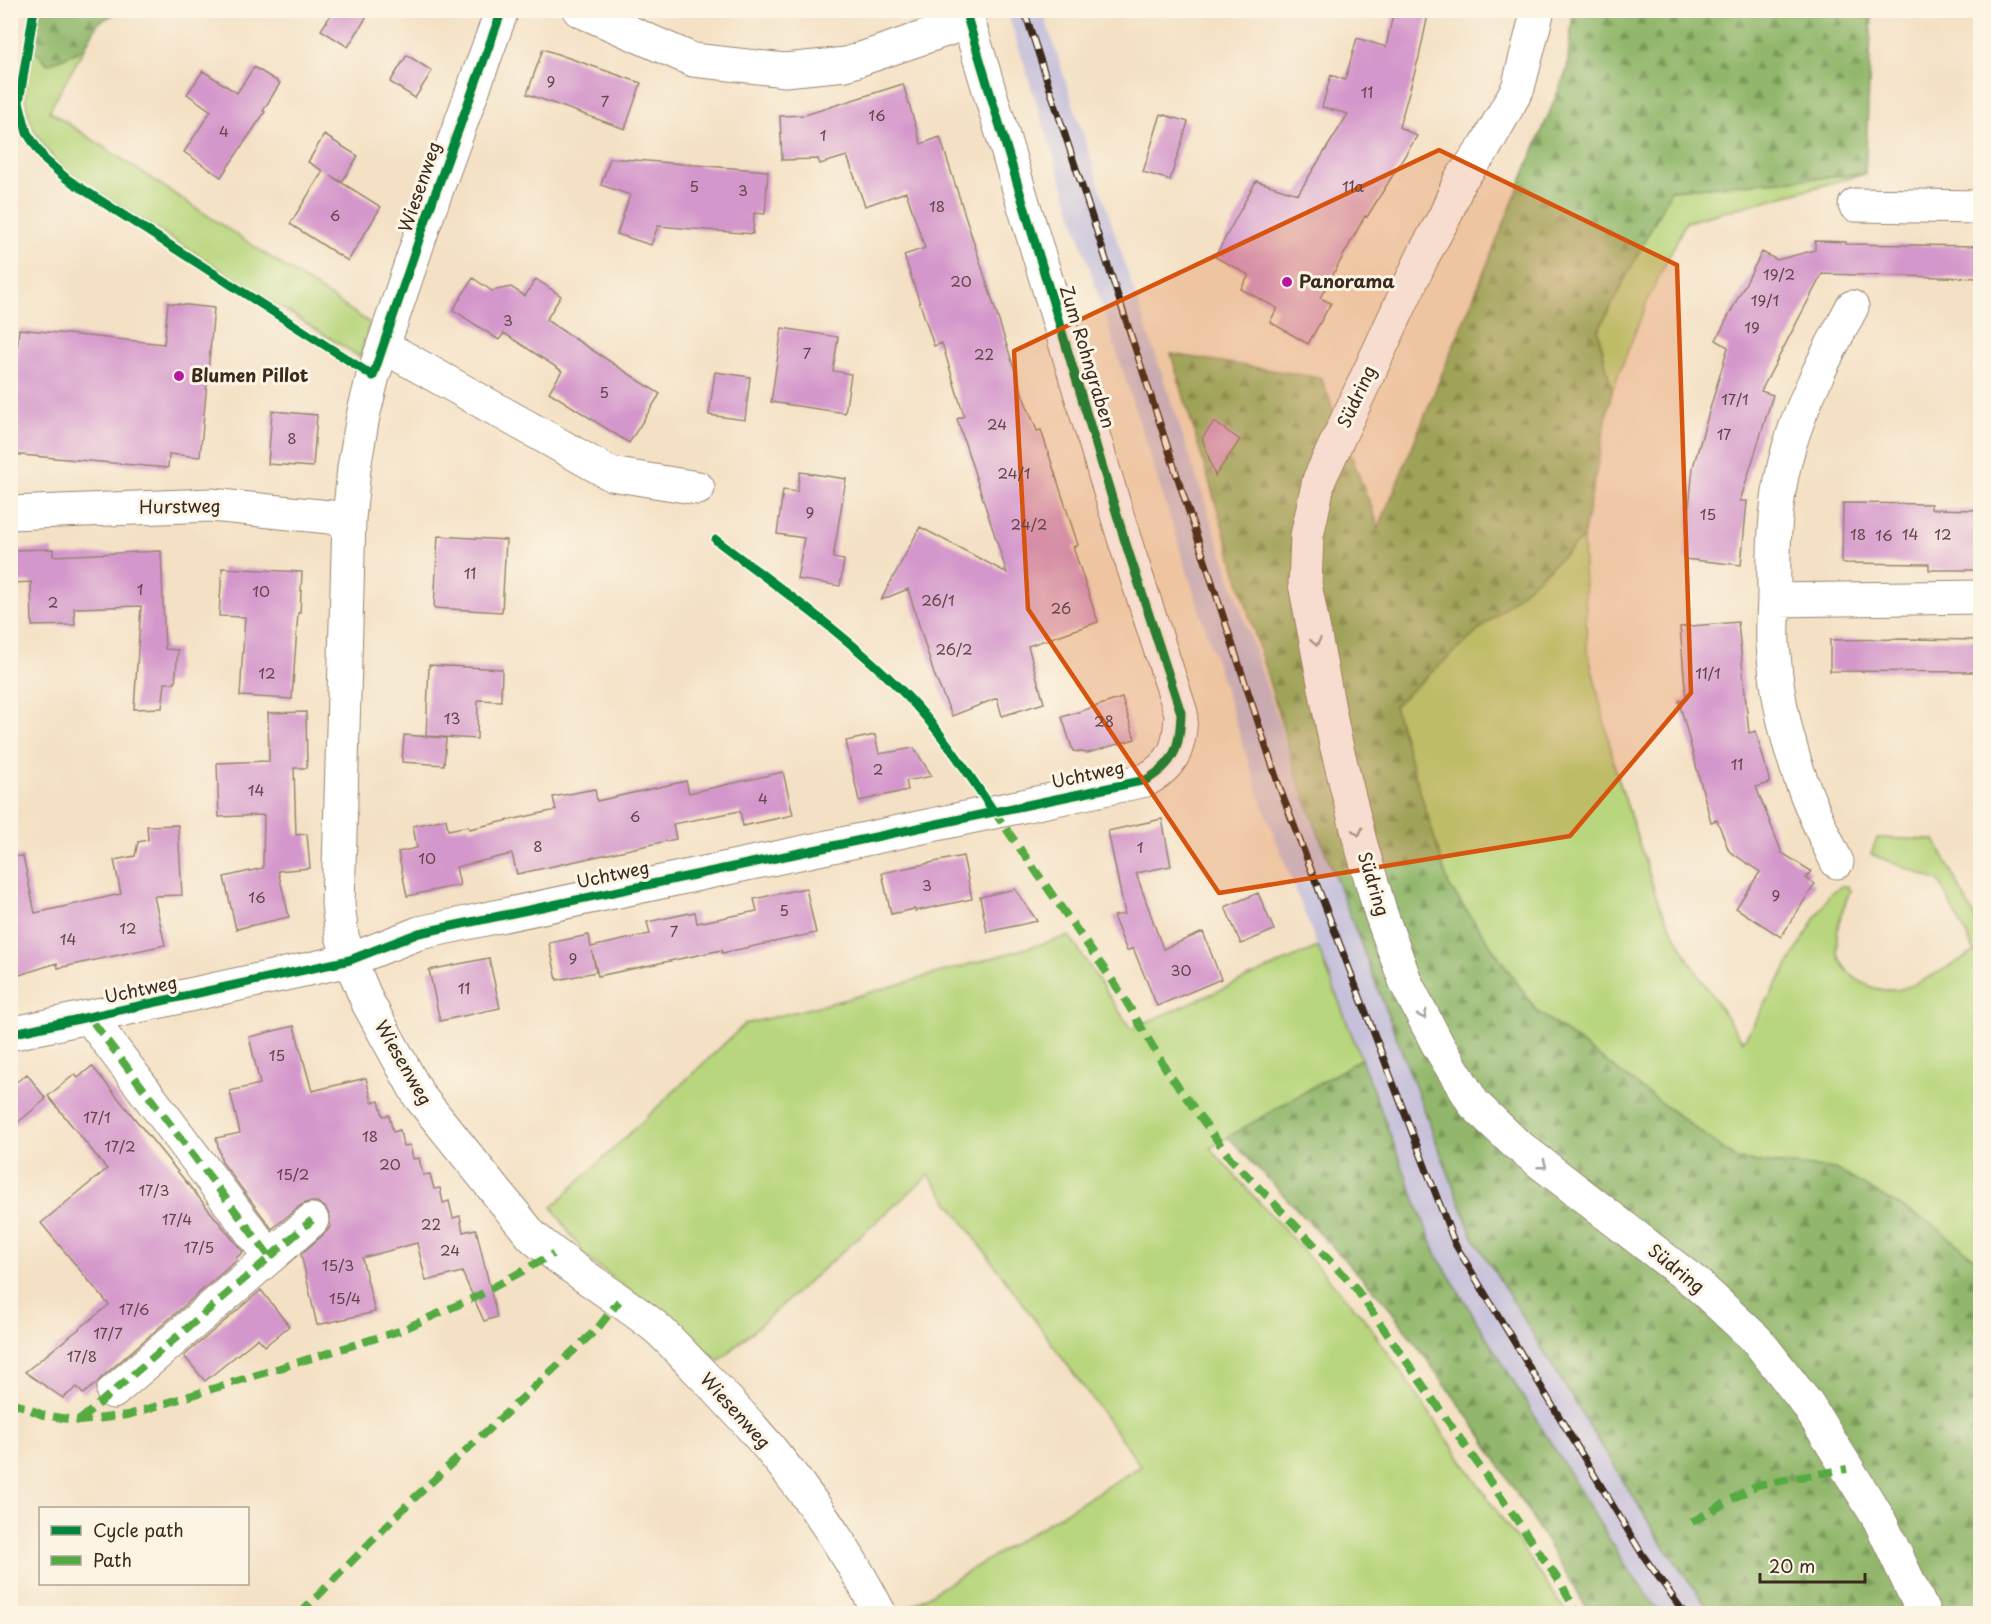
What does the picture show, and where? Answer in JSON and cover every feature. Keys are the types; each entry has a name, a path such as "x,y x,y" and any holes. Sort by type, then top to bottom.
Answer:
{"street":[{"name":"Wiesenweg","path":"502,10 383,345 363,416 354,468 350,519 338,904 342,936 369,1003 419,1096 532,1236 654,1327 726,1397 801,1487 860,1573 880,1614"},
{"path":"579,10 693,60 785,70 846,64 967,16"},
{"name":"Südring","path":"1539,10 1518,88 1485,147 1460,180 1319,480 1307,536 1305,584 1335,740 1381,914 1406,983 1444,1055 1474,1104 1515,1143 1697,1284 1757,1340 1807,1404 1879,1519 1924,1614"},
{"name":"Zum Rohngraben","path":"967,16 1124,538 1181,713"},
{"path":"1855,205 1980,207"},
{"path":"1837,862 1798,776 1785,732 1773,644 1773,538 1780,484 1788,449 1821,364 1852,307"},
{"path":"383,345 611,474 698,488"},
{"name":"Hurstweg","path":"10,513 211,505 350,519"},
{"path":"1774,600 1980,597"},
{"name":"Uchtweg","path":"10,1034 350,960 419,933 1146,780 1162,771 1174,755 1181,735 1181,713"},
{"name":"Uchtweg","path":"90,1018 270,1257"},
{"path":"113,1392 312,1220"}],"highlighted area":[{"path":"1439,150 1677,265 1691,693 1570,836 1219,893 1028,609 1014,351"}],"shaded area":[{"path":"1007,11 1043,11 1122,255 1299,782 1472,1235 1659,1539 1712,1613 1660,1613 1625,1565 1436,1254 1260,798"}],"green space":[{"path":"39,10 120,11 98,23 84,49 48,64 33,49"},
{"path":"1573,11 1872,11 1865,174 1671,190 1598,331 1612,391 1583,538 1394,706 1449,886 1536,1010 1738,1160 1835,1169 1935,1226 1980,1263 1980,1613 1712,1613 1659,1539 1472,1235 1299,782 1171,354 1321,378 1379,527 1567,70"},
{"path":"33,49 48,64 84,49 49,111 370,323 360,357 67,173 37,136 28,115 25,91"},
{"path":"1865,174 1686,222 1649,297 1612,391 1598,331 1671,190"},
{"path":"1583,538 1587,647 1615,768 1659,905 1690,962 1743,1042 1829,895 1841,886 1847,886 1850,891 1839,923 1838,954 1849,972 1866,984 1886,990 1905,988 1975,952 1939,881 1871,854 1877,838 1935,840 1980,928 1980,1263 1935,1226 1835,1169 1738,1160 1536,1010 1449,886 1393,706"},
{"path":"1069,936 1131,1029 1318,947 1361,1059 1210,1148 1364,1318 1567,1613 900,1613 1141,1466 929,1175 719,1361 586,1257 552,1207 745,1024 847,999"},
{"path":"1361,1059 1436,1254 1625,1565 1660,1613 1590,1613 1478,1430 1386,1303 1228,1137"}],"building":[{"path":"334,10 371,10 348,47 321,30"},
{"path":"1394,10 1429,10 1419,57 1399,127 1417,136 1367,217 1365,216 1320,298 1331,303 1308,344 1270,322 1277,308 1241,289 1249,275 1215,257 1256,181 1298,194 1348,114 1322,107 1331,75 1345,80 1357,38 1386,47"},
{"path":"543,49 641,83 625,129 527,94"},
{"path":"407,55 432,71 415,98 390,82"},
{"path":"254,67 280,83 263,111 265,112 221,177 184,152 211,111 187,94 203,71 237,93"},
{"path":"903,84 921,144 940,137 1023,396 1037,431 1041,430 1078,545 1073,547 1098,622 1028,646 1044,703 1002,716 997,698 952,716 934,674 908,589 881,600 920,527 1007,573 957,419 964,416 942,343 934,346 904,255 925,248 906,192 865,206 847,156 820,164 818,159 782,160 780,116 805,115"},
{"path":"1161,114 1188,122 1170,180 1143,172"},
{"path":"324,135 358,156 342,182 331,176 381,207 348,261 290,224 323,171 308,162"},
{"path":"610,158 768,171 765,214 754,213 753,234 658,226 651,245 617,234 630,195 601,185"},
{"path":"1815,241 1846,242 1846,244 1980,246 1980,278 1822,274 1761,391 1773,395 1740,501 1747,501 1741,565 1684,559 1693,467 1728,347 1716,340 1762,252 1777,260 1815,250"},
{"path":"473,278 492,291 511,287 525,296 536,279 561,296 546,320 660,394 629,443 549,392 562,371 504,333 499,340 453,310"},
{"path":"168,303 214,308 200,457 169,454 168,468 10,454 10,428 19,329 164,344"},
{"path":"782,328 838,337 833,371 851,374 845,413 771,402"},
{"path":"715,372 750,377 745,420 709,415"},
{"path":"272,411 317,415 313,467 268,464"},
{"path":"1214,422 1240,440 1215,476 1202,438"},
{"path":"800,472 846,479 833,558 844,560 840,586 797,579 804,538 777,534 783,490 797,492"},
{"path":"1843,503 1931,504 1931,509 1980,510 1980,570 1929,570 1929,564 1842,563"},
{"path":"438,536 506,540 502,612 434,608"},
{"path":"53,549 53,556 161,551 165,649 178,650 175,683 165,683 162,708 134,709 141,606 74,608 75,625 32,626 31,582 13,583 12,550"},
{"path":"222,568 302,572 292,699 240,696 245,617 219,616"},
{"path":"1738,622 1749,733 1756,731 1770,783 1756,787 1782,853 1811,871 1806,878 1815,884 1781,937 1736,908 1760,872 1729,851 1717,820 1711,822 1679,701 1686,699 1680,627"},
{"path":"1830,640 1980,640 1980,672 1830,671"},
{"path":"429,665 502,669 501,701 478,700 477,739 426,736"},
{"path":"1122,698 1135,739 1088,753 1073,751 1062,717"},
{"path":"306,712 307,768 294,768 296,835 307,834 310,868 278,871 289,917 236,929 224,877 263,868 264,815 219,817 217,763 269,761 268,713"},
{"path":"404,735 446,738 444,765 402,762"},
{"path":"875,735 879,754 914,748 932,776 906,781 908,790 859,801 846,741"},
{"path":"783,772 793,815 743,826 740,811 673,824 676,839 517,874 512,854 456,867 460,885 407,896 398,852 417,848 413,826 446,819 448,830 468,826 469,829 556,810 553,797 595,789 597,801 686,781 689,793"},
{"path":"1162,819 1171,866 1136,873 1163,949 1203,932 1221,979 1157,1006 1133,948 1127,951 1113,916 1125,914 1108,831"},
{"path":"178,825 182,895 154,896 165,945 58,968 57,963 10,978 10,857 23,856 35,913 121,894 114,860 135,856 138,842 148,840 147,826"},
{"path":"963,856 972,899 891,914 882,873"},
{"path":"806,888 816,933 598,976 592,951 596,972 557,980 549,943 589,935 591,947 650,934 647,922 695,912 697,923 757,911 754,899"},
{"path":"1015,889 1037,921 987,932 980,897"},
{"path":"1258,893 1274,930 1241,944 1225,907"},
{"path":"489,958 500,1008 440,1021 429,970"},
{"path":"294,1026 312,1091 366,1078 372,1102 379,1101 383,1116 389,1115 393,1132 400,1130 403,1146 410,1145 413,1159 419,1158 423,1175 430,1174 434,1189 440,1188 443,1203 449,1201 453,1218 460,1216 463,1232 476,1229 497,1317 484,1321 462,1272 426,1281 417,1243 362,1258 375,1312 317,1325 301,1254 330,1227 330,1217 326,1208 317,1202 308,1202 272,1229 222,1162 216,1138 240,1133 230,1091 260,1084 249,1037"},
{"path":"92,1066 243,1252 236,1258 237,1260 97,1383 83,1394 77,1387 63,1398 25,1372 109,1305 41,1223 107,1169 48,1096 75,1074 78,1078"},
{"path":"27,1074 46,1099 10,1129 10,1087"},
{"path":"261,1290 289,1326 265,1346 258,1338 205,1381 184,1356"}],"railway":[{"path":"1024,10 1280,789 1455,1244 1642,1554 1685,1614"}],"marked path":[{"path":"993,810 1121,993 1169,1074 1230,1158 1354,1286 1562,1585 1577,1614"},
{"path":"80,1420 270,1257 90,1018"},
{"path":"270,1257 312,1220"},
{"path":"10,1401 43,1415 80,1421 128,1415 399,1331 476,1297 553,1254"},
{"path":"300,1614 410,1502 598,1328 619,1301"},
{"path":"1692,1522 1757,1485 1847,1469"}],"cycle path":[{"path":"34,10 19,102 27,133 45,160 67,179 373,376 426,219 502,10"},
{"path":"10,1034 350,960 419,933 1146,780 1164,767 1177,744 1181,713 1124,538 965,10"},
{"path":"716,540 836,632 882,671 940,735 994,812"}],"place":[{"name":"Panorama","path":"1287,282"},
{"name":"Blumen Pillot","path":"179,376"}]}
